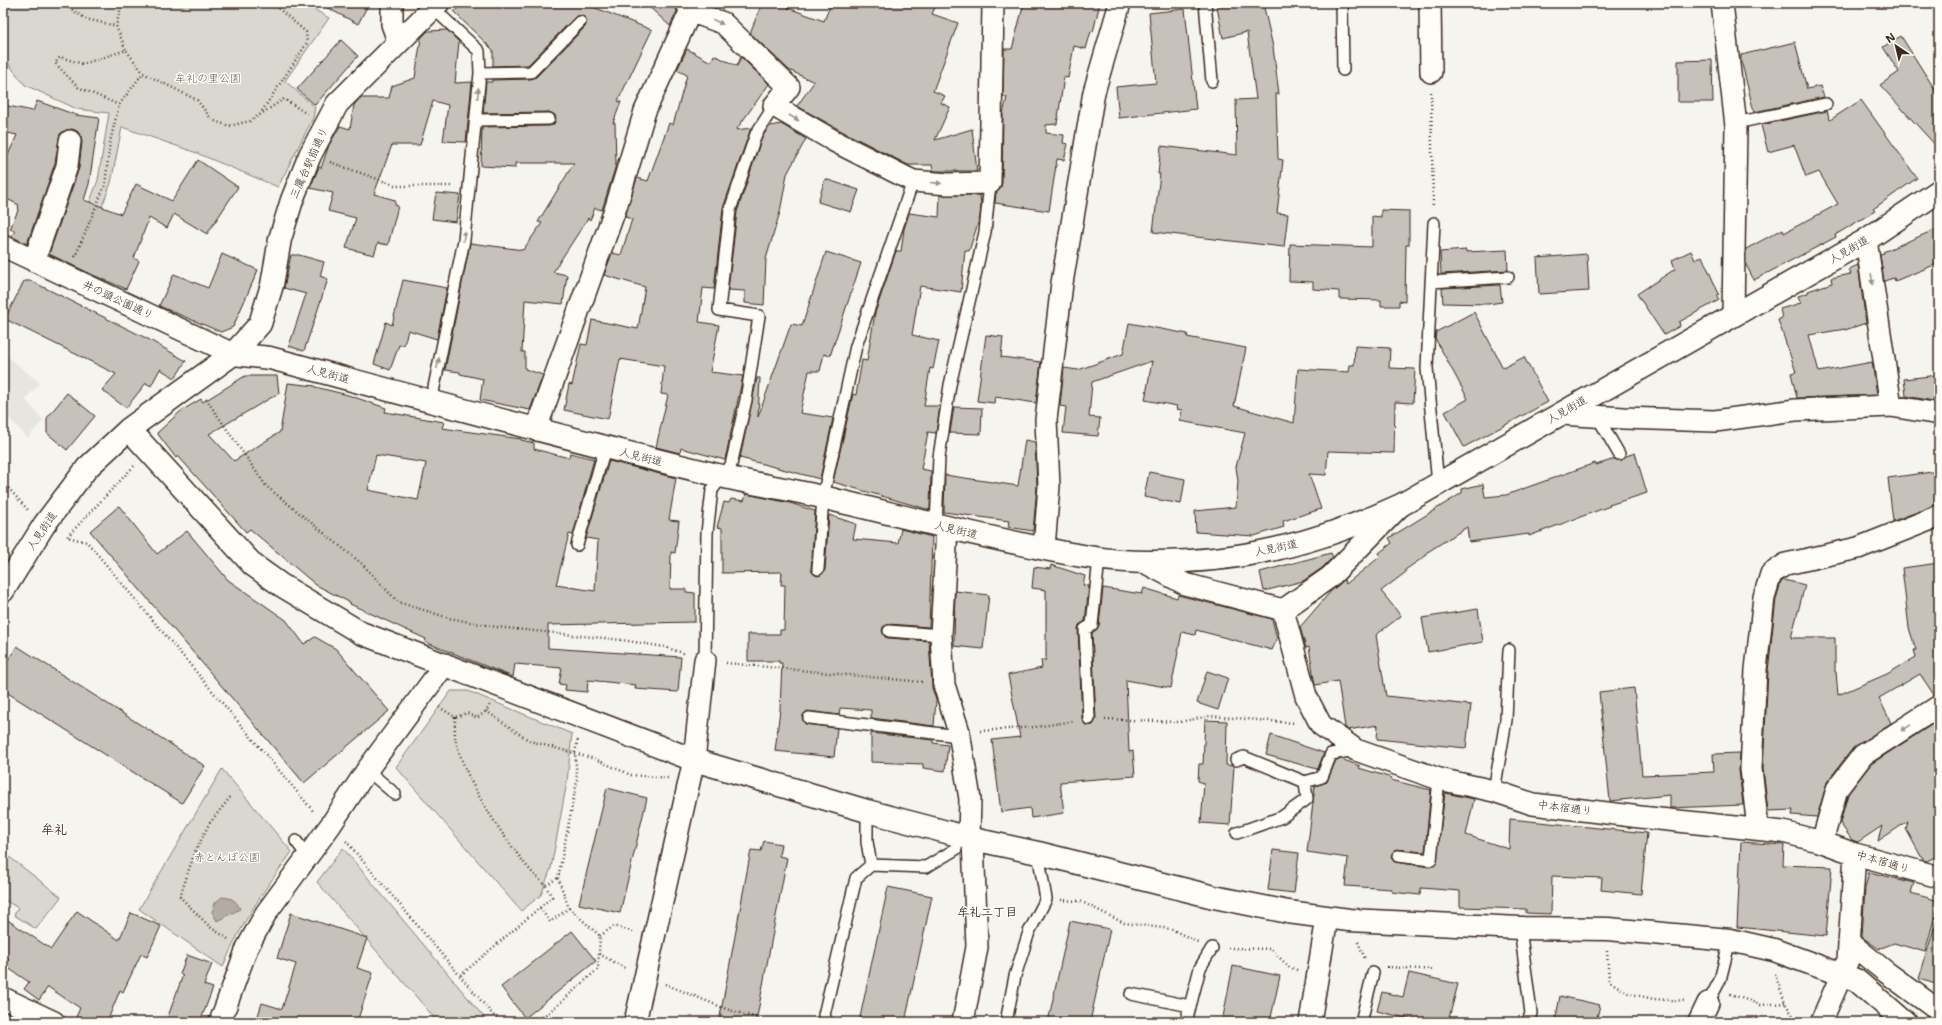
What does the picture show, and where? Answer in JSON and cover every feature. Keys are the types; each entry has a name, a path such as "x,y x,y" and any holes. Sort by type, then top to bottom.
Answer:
{"street":[{"path":"392,3 392,24 398,41"},
{"path":"536,429 616,207 645,111 688,6 695,13 723,24 789,87 774,106 834,141 912,181 948,184 990,183 993,3"},
{"path":"1044,548 1048,486 1046,420 1062,283 1094,92 1120,3"},
{"path":"1430,3 1431,72"},
{"path":"1722,3 1736,123 1733,315"},
{"name":"三鷹台駅前通り","path":"233,354 260,324 272,285 280,239 292,200 310,154 337,104 398,41 436,5"},
{"path":"34,261 67,166 70,141"},
{"name":"人見街道","path":"3,591 44,525 87,468 129,429 233,354 270,358 605,448 722,477 823,497 941,527 1044,548 1099,559 1144,562 1189,562 1238,557 1290,546 1360,524 1401,505 1866,240 1939,191"},
{"path":"1866,240 1891,406"},
{"name":"井の頭公園通り","path":"3,246 233,354"},
{"path":"1561,414 1715,421 1795,410 1891,406 1939,414"},
{"path":"129,429 253,565 281,586 361,633 694,760 966,841 1038,853 1214,897 1327,918 1520,928 1608,929 1730,940 1774,950 1842,973 1856,980 1905,1022"},
{"path":"1144,562 1185,584 1283,610 1330,577 1401,505"},
{"path":"1758,828 1751,769 1756,670 1764,597 1772,574 1786,564 1858,548 1939,516"},
{"path":"941,527 941,635 944,685 959,734 970,799 966,841 977,947 963,1022"},
{"name":"中本宿通り","path":"1283,610 1306,696 1321,725 1356,750 1439,779 1494,791 1533,804 1640,818 1758,828 1783,832 1822,842 1855,854 1939,877"},
{"path":"635,1022 694,760 705,660"},
{"path":"220,1022 247,948 302,849 368,770 445,664"},
{"path":"1822,842 1837,788 1863,755 1939,706"},
{"path":"1821,1022 1848,960 1855,854"},
{"path":"1310,1022 1327,918"},
{"path":"1849,942 1886,972 1939,1011"},
{"path":"1699,1022 1711,996"},
{"path":"3,998 54,1022"}],"lane":[{"path":"1205,3 1212,81"},
{"path":"1342,3 1343,70"},
{"path":"431,402 464,240 480,73 479,51 436,5"},
{"path":"480,73 531,72 580,22"},
{"path":"1736,123 1826,104"},
{"path":"705,660 707,534 712,490 731,465 744,408 759,316 719,310 730,210 756,134 774,106"},
{"path":"476,120 549,119"},
{"path":"818,569 823,497 856,346 912,181"},
{"path":"941,527 939,457 947,406 985,232 990,183"},
{"path":"1434,223 1427,368 1438,484"},
{"path":"1431,282 1508,278"},
{"path":"1597,416 1619,454"},
{"path":"577,545 605,448"},
{"path":"1089,719 1085,628 1092,625 1099,559"},
{"path":"889,631 941,635"},
{"path":"1494,791 1506,720 1509,650"},
{"path":"809,718 959,734"},
{"path":"1236,760 1244,757 1305,782 1322,777 1332,754 1356,750"},
{"path":"368,770 395,794"},
{"path":"1398,856 1431,860 1439,779"},
{"path":"1237,833 1282,817 1307,799 1305,782"},
{"path":"867,811 867,842 870,865"},
{"path":"826,1022 824,1015 856,878 870,865 926,867 966,841"},
{"path":"1006,1022 1016,976 1029,932 1046,899 1038,853"},
{"path":"1520,928 1531,1013 1528,1022"},
{"path":"1711,996 1720,980 1730,940"},
{"path":"1186,1022 1200,968 1212,948"},
{"path":"1361,1022 1370,969"},
{"path":"1131,994 1190,1006"}],"path":[{"path":"62,3 86,19 116,26"},
{"path":"122,3 116,26 126,50 143,73 197,100 212,120 229,126 250,121 261,112 284,99 313,118"},
{"path":"261,112 307,42 306,32 279,9 267,3"},
{"path":"119,105 78,87 55,63 60,57 83,64 126,50"},
{"path":"1431,72 1434,223"},
{"path":"67,276 105,185 110,142 119,105 143,73"},
{"path":"310,154 397,186 470,186"},
{"path":"194,382 266,486 360,563 398,602 450,618 488,625 622,640 665,647 705,660 796,670 882,677 944,685"},
{"path":"138,461 66,537 87,542 317,816"},
{"path":"3,482 26,506 30,514"},
{"path":"455,717 467,713 477,718 486,711 493,700"},
{"path":"435,704 455,717"},
{"path":"486,711 530,741 575,752 631,775 671,779"},
{"path":"959,734 1035,728 1089,719 1179,722 1210,716 1321,725"},
{"path":"455,717 456,741 469,774 487,809 526,865 546,885 552,897 461,975"},
{"path":"579,734 575,752 578,781 558,878 569,908 600,936"},
{"path":"230,940 210,927 180,897 194,854 209,824 232,795"},
{"path":"346,840 499,1022"},
{"path":"546,885 558,878"},
{"path":"1046,899 1080,901 1124,923 1171,929 1212,948 1271,949 1289,967 1318,976"},
{"path":"540,908 550,922 569,908"},
{"path":"1349,920 1370,969 1434,970"},
{"path":"600,936 614,926 641,934"},
{"path":"1608,929 1609,981 1628,993 1653,999 1711,996 1761,1005 1785,1003"},
{"path":"536,1022 558,1005 598,969 600,936"},
{"path":"1774,950 1775,977 1785,1003 1797,1022"},
{"path":"599,954 629,970"},
{"path":"659,981 726,1009 772,1022"}],"shaded area":[{"path":"3,353 40,383 25,399 43,420 28,438 3,412"},
{"path":"222,897 233,900 237,903 240,909 217,921 212,912 215,903"}],"green space":[{"name":"牟礼の里公園","path":"3,3 303,3 329,18 285,81 315,107 313,118 278,187 194,152 122,127 111,183 77,271 66,266 98,180 109,113 77,109 25,85 3,57"},
{"path":"451,691 468,691 572,734 567,782 551,868 541,895 521,911 396,767"},
{"name":"赤とんぼ公園","path":"222,769 292,852 272,879 245,922 223,967 139,909"},
{"path":"343,848 488,1022 438,1022 317,882"},
{"path":"3,852 61,897 36,929 14,915 18,908 3,899"}],"building":[{"path":"318,3 369,3 358,24"},
{"path":"463,3 583,3 652,30 618,101 621,102 613,123 615,123 616,165 602,210 595,208 590,220 588,218 553,272 567,275 563,304 525,300 522,352 525,352 525,369 543,375 530,410 480,400 483,379 460,374 460,372 445,370 470,243 523,250 542,223 538,222 574,163 515,163 515,168 481,166 482,127 549,126 553,125 556,119 555,115 549,112 483,113 486,82 492,82 492,80 531,79 536,77 585,27 587,21 582,15 575,17 528,65 493,66 493,50 454,12"},
{"path":"645,3 674,3 677,11 670,26"},
{"path":"762,3 790,3 788,8 824,21 831,3 937,3 932,14 958,23 933,91 945,96 941,103 950,107 935,140 972,129 977,171 933,171 932,165 908,165 797,106 814,82 789,70 750,33"},
{"path":"1024,3 1100,3 1093,32 1091,31 1086,49 1074,46 1068,78 1064,77 1057,124 1046,125 1046,133 1064,135 1063,143 1068,144 1064,160 1057,159 1049,211 995,203 996,193 1000,189 1002,183 1003,114 1007,97 1003,97 1004,49 1012,49"},
{"path":"1235,3 1263,3 1273,47 1279,94 1276,94 1278,159 1283,160 1277,213 1288,214 1284,247 1153,232 1160,174 1158,174 1161,146 1237,155 1236,100 1256,99 1247,32 1223,38 1217,7"},
{"path":"1185,9 1196,109 1119,118 1116,87 1156,83 1149,13"},
{"path":"447,30 459,42 455,83 472,82 466,142 443,141 448,105 433,101 420,145 392,145 374,194 395,200 395,205 398,206 388,245 378,243 374,255 346,248 356,218 328,211 333,193 310,188 319,167 321,168 329,145 340,126 350,129 354,105 360,98 389,98 392,86 415,78 421,38 428,31"},
{"path":"1901,36 1939,96 1939,149 1880,85 1899,72 1883,47"},
{"path":"341,40 358,56 315,105 297,89"},
{"path":"1795,42 1807,89 1820,86 1824,97 1754,112 1741,55"},
{"path":"687,49 711,62 714,55 737,66 741,57 769,84 736,130 751,128 723,208 714,289 703,288 699,322 719,325 710,372 743,376 725,460 681,448 680,453 656,447 668,395 661,394 664,366 620,359 608,419 564,410 569,384 572,385 581,344 587,345 592,320 638,329 645,287 604,275 612,253 621,255 632,219 625,217 637,178 648,181 669,123 673,125 687,75 677,70"},
{"path":"1712,60 1713,102 1678,102 1678,61"},
{"path":"1861,100 1917,178 1873,209 1875,211 1835,235 1836,237 1754,280 1746,265 1746,249 1783,229 1784,233 1838,204 1819,172 1806,177 1794,145 1768,152 1761,125 1827,111 1830,120"},
{"path":"37,101 76,115 99,118 89,184 84,200 121,214 136,184 172,201 198,160 238,187 207,234 174,214 167,228 149,218 134,258 139,261 126,289 93,275 49,254 79,168 82,142 81,136 77,131 72,129 66,130 60,134 55,163 27,244 11,236 15,231 10,229 19,205 3,197 3,166 17,135 3,132 3,105 33,111"},
{"path":"781,124 806,139 787,174 780,212 766,259 764,305 745,303 745,291 728,290 737,212 762,137 770,126"},
{"path":"825,179 859,190 851,212 818,202"},
{"path":"436,193 460,195 456,222 432,219"},
{"path":"940,195 980,195 981,205 980,217 969,251 965,250 961,292 920,286 912,335 939,341 933,369 930,368 924,406 940,406 936,433 928,432 921,469 931,471 930,510 833,482 853,394 856,395 862,360 867,361 875,313 896,251 901,251 904,229 909,213 939,217"},
{"path":"1381,210 1409,211 1409,245 1406,245 1405,302 1399,301 1399,306 1381,306 1381,300 1339,299 1339,291 1313,289 1313,282 1289,281 1290,244 1372,247 1372,216 1381,217"},
{"path":"1939,228 1939,263 1895,281 1894,278 1884,281 1880,255 1884,253 1883,252"},
{"path":"1466,250 1466,252 1507,250 1508,270 1441,274 1440,252"},
{"path":"1691,251 1695,260 1702,256 1719,294 1717,296 1719,300 1679,322 1680,326 1664,335 1637,294 1675,269 1672,260"},
{"path":"826,252 861,263 830,356 824,354 820,371 809,371 800,413 833,418 820,479 740,458 757,378 760,378 758,417 791,324 802,326"},
{"path":"222,254 258,270 233,327 221,332 159,306 174,274 208,288"},
{"path":"1587,254 1589,291 1539,294 1537,258"},
{"path":"291,255 299,255 324,262 320,276 328,279 304,351 289,346 306,294 284,288"},
{"path":"1858,265 1866,323 1845,330 1809,335 1819,372 1872,362 1877,395 1797,398 1791,373 1796,372 1778,320 1782,318 1780,309 1801,303 1798,296 1832,283 1831,278 1851,274 1849,269"},
{"path":"403,280 447,288 437,339 408,330 404,345 399,345 390,370 374,364 386,322 392,325"},
{"path":"24,281 31,281 148,339 186,361 175,378 160,369 151,386 146,383 126,408 102,390 116,374 5,319"},
{"path":"1500,285 1502,302 1488,304 1443,303 1442,288"},
{"path":"1474,312 1503,368 1524,357 1548,402 1464,447 1445,412 1468,399 1435,338 1436,332"},
{"path":"1129,323 1188,334 1187,337 1246,348 1234,406 1294,423 1298,369 1349,372 1350,365 1354,365 1355,346 1390,348 1389,368 1415,369 1413,403 1395,402 1394,453 1328,451 1326,475 1309,474 1321,509 1283,521 1284,527 1254,536 1196,532 1195,511 1236,507 1238,481 1236,467 1245,433 1180,421 1182,410 1176,409 1177,406 1145,400 1152,361 1092,382 1089,417 1100,418 1098,436 1063,433 1066,407 1060,406 1064,368 1078,370 1123,354"},
{"path":"986,335 1003,337 1001,357 1041,362 1036,403 995,397 994,403 977,401"},
{"path":"1939,375 1939,402 1906,396 1904,379"},
{"path":"245,376 277,376 279,393 209,434 234,461 280,432 288,383 315,386 348,395 386,408 385,412 444,422 442,428 521,439 534,443 534,449 569,458 570,453 594,459 573,535 569,534 556,585 595,591 598,540 586,538 609,461 676,478 669,520 679,521 675,553 671,552 670,589 686,589 686,592 695,593 695,622 548,625 548,648 681,657 678,692 635,689 636,685 588,680 587,692 565,690 566,685 559,684 562,668 515,664 513,677 425,642 426,639 350,604 351,603 316,585 250,529 246,532 178,456 176,458 157,433 181,411 201,399 203,402","holes":["376,455 426,463 418,500 368,490"]},
{"path":"67,393 95,416 67,450 47,433 47,418"},
{"path":"954,407 982,408 981,434 950,433"},
{"path":"1025,440 1035,442 1037,486 1033,531 1008,527 1009,521 944,512 945,475 1018,486"},
{"path":"1635,453 1647,493 1609,505 1610,506 1529,536 1529,534 1469,542 1467,527 1426,553 1427,555 1405,570 1406,572 1381,591 1401,616 1376,635 1386,696 1471,705 1466,748 1377,739 1378,725 1348,730 1345,727 1338,681 1315,685 1309,647 1306,648 1300,627 1331,591 1344,580 1346,584 1381,556 1379,553 1392,543 1389,538 1462,493 1462,489 1483,484 1485,497 1506,495 1595,463 1596,465 1615,459 1622,460 1626,456"},
{"path":"1939,471 1939,504 1893,521 1888,478"},
{"path":"1149,472 1185,479 1181,504 1144,497"},
{"path":"746,494 790,503 815,511 811,569 817,576 821,575 825,570 829,515 856,524 853,539 898,543 901,529 932,537 929,627 889,624 883,627 882,631 885,637 888,638 929,641 932,688 936,700 934,726 871,718 871,710 840,708 839,715 807,711 802,718 805,724 837,728 834,757 775,751 780,709 782,663 779,663 779,661 748,661 748,634 780,634 780,630 784,630 785,585 781,585 782,572 722,573 722,528 717,527 724,502 729,503 731,499 744,501"},
{"path":"119,506 157,554 187,531 228,580 286,620 304,644 315,637 336,649 389,711 304,783 90,531"},
{"path":"1331,553 1333,557 1322,568 1303,581 1264,591 1260,572"},
{"path":"1939,563 1939,694 1934,695 1920,674 1879,698 1891,723 1853,748 1827,782 1817,817 1792,815 1793,810 1768,811 1763,769 1768,671 1776,599 1781,582 1784,580 1805,585 1791,638 1835,638 1835,672 1838,695 1887,674 1916,657 1914,650 1916,650 1909,628 1902,568"},
{"path":"1051,565 1085,576 1083,585 1089,586 1085,621 1079,625 1078,629 1082,719 1086,725 1093,725 1096,719 1092,633 1099,626 1103,588 1142,594 1144,588 1177,598 1178,595 1272,619 1277,639 1272,650 1196,630 1195,635 1182,632 1171,688 1126,680 1129,752 1133,751 1135,776 1060,782 1064,813 1031,818 1030,808 1001,812 992,740 1020,737 1008,675 1042,668 1041,660 1046,660 1046,590 1032,588 1034,567 1050,569"},
{"path":"955,591 989,595 983,649 954,646"},
{"path":"1478,609 1483,642 1428,652 1422,618"},
{"path":"17,646 205,766 182,803 3,690 3,668"},
{"path":"1207,671 1228,678 1218,710 1197,703"},
{"path":"1634,688 1642,775 1714,772 1713,754 1740,753 1739,770 1743,805 1670,808 1670,795 1610,801 1599,692"},
{"path":"1205,720 1227,721 1226,765 1234,766 1230,825 1201,823 1204,783 1198,781 1199,764 1203,764"},
{"path":"1939,720 1939,855 1927,861 1923,860 1906,829 1908,821 1878,841 1882,826 1858,842 1852,840 1840,823 1848,794 1871,764"},
{"path":"871,733 933,740 933,743 948,745 945,771 923,768 923,764 871,762"},
{"path":"1271,735 1324,753 1317,771 1317,769 1266,755"},
{"path":"1341,759 1360,766 1359,768 1392,778 1391,780 1431,790 1425,852 1396,849 1391,856 1394,862 1430,867 1436,864 1445,793 1474,799 1466,835 1509,849 1510,819 1647,833 1641,894 1601,890 1602,878 1552,876 1551,914 1526,913 1526,909 1460,907 1460,891 1421,888 1420,895 1391,892 1392,889 1345,886 1348,858 1307,852 1315,786 1327,782 1336,760"},
{"path":"607,788 647,798 620,913 579,904"},
{"path":"764,841 781,844 779,856 787,858 756,1022 719,1022 751,850 761,851"},
{"path":"1741,842 1784,845 1783,865 1832,867 1826,936 1737,927"},
{"path":"1273,850 1299,853 1294,893 1268,890"},
{"path":"1869,872 1914,883 1911,893 1939,901 1925,952 1894,943 1879,949 1862,937 1865,888"},
{"path":"888,887 932,896 905,1022 859,1022"},
{"path":"77,911 119,940 131,913 161,926 147,957 141,954 123,992 120,990 107,1022 90,1022 76,1017 80,1008 48,987 39,1000 24,989 29,982 5,966 9,960 3,956 3,917 51,949"},
{"path":"291,913 367,938 357,968 373,973 357,1022 256,1022 262,1003 282,1009 296,964 277,958"},
{"path":"1070,921 1110,929 1090,1022 1048,1022"},
{"path":"1934,928 1939,929 1939,985 1919,979"},
{"path":"572,931 596,961 525,1018 501,987"},
{"path":"187,955 212,964 204,985 213,988 200,1022 166,1022 183,975 180,974"},
{"path":"1233,966 1280,976 1270,1022 1222,1022"},
{"path":"1409,973 1458,984 1448,1022 1422,1022 1377,1011 1382,992 1403,997"},
{"path":"1560,996 1600,1005 1596,1022 1555,1022"}],"district":[{"name":"牟礼","path":"54,829"},
{"name":"牟礼二丁目","path":"987,912"}]}
